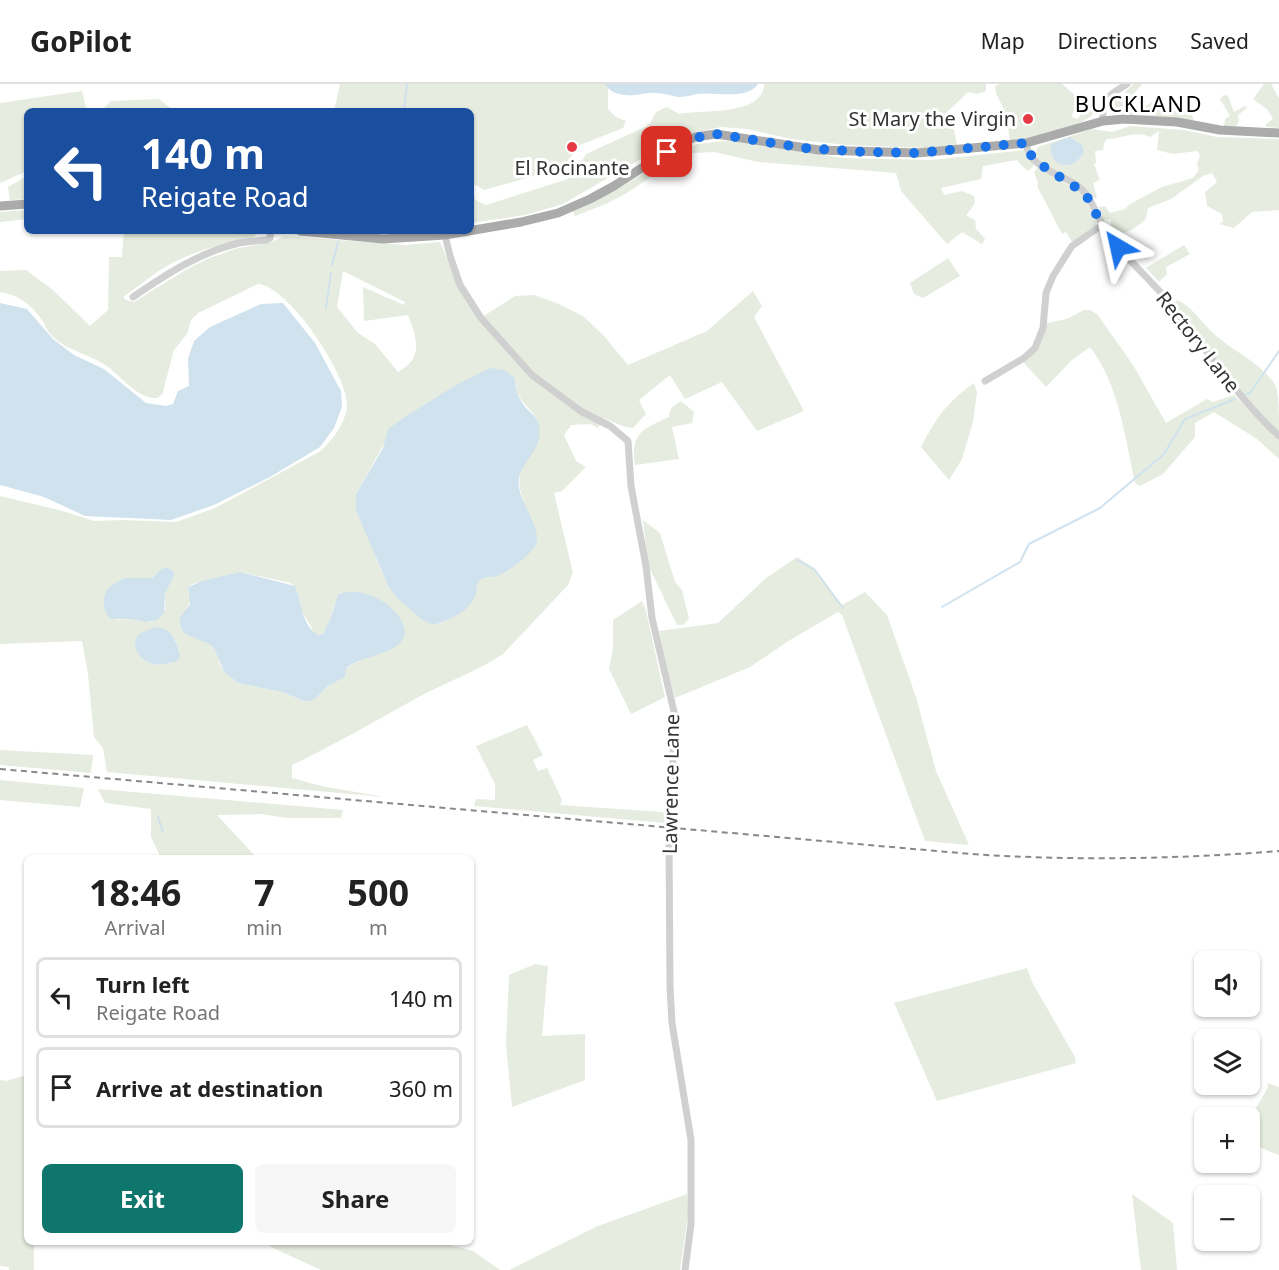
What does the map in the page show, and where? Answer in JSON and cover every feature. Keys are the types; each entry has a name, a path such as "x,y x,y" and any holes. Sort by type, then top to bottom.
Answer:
{"main road":[{"path":"474,231 558,213 614,186 674,147 695,138 716,134 804,148 917,153 1026,143 1103,122 1137,119 1177,122 1220,130 1279,133"},
{"path":"0,207 24,204"},
{"path":"331,234 383,239 453,234"}],"street":[{"path":"1103,122 1103,104 1118,87 1127,84"},
{"name":"Rectory Lane","path":"1026,143 1035,161 1085,193 1102,225 1129,260 1167,301 1239,396 1279,436"},
{"path":"985,381 1024,358 1035,348 1043,328 1049,283 1072,246 1102,225"},
{"path":"133,297 175,270 211,253 239,243 267,240 271,234"},
{"name":"Lawrence Lane","path":"445,235 460,285 481,318 532,375 582,412 610,426 628,441 631,486 646,566 652,618 675,716 669,838 670,987 672,1023 691,1140 691,1224 685,1270"}],"shaded area":[{"path":"340,84 608,84 608,109 616,117 626,121 623,128 580,145 562,168 484,190 474,184 474,108 335,108"},
{"path":"764,84 986,84 986,91 977,94 968,92 946,113 954,130 957,145 923,148 847,145 791,139 747,129 721,127 673,137 639,160 563,204 525,215 474,223 474,194 475,200 486,205 568,179 573,176 586,154 645,127 656,112 667,107 679,114 743,107 754,102 761,95"},
{"path":"1000,84 1062,84 1084,103 1083,107 1073,112 1072,117 1077,119 1088,107 1094,111 1086,120 1065,128 1010,141 1006,114 996,93 995,86"},
{"path":"1134,84 1142,84 1129,100 1131,107 1142,107 1158,98 1164,110 1176,111 1180,107 1182,98 1189,107 1194,121 1150,119 1127,115 1111,108 1112,100 1120,95 1123,97 1126,95 1125,92"},
{"path":"1264,84 1271,84 1279,98 1279,128 1266,127 1266,124 1273,119 1267,109 1253,99"},
{"path":"82,91 86,108 24,108 24,172 0,183 0,103"},
{"path":"1224,95 1228,96 1234,112 1245,106 1247,108 1238,115 1239,121 1236,126 1224,126 1225,119 1230,116 1220,99"},
{"path":"159,99 170,108 104,108 111,101"},
{"path":"1130,126 1184,130 1217,137 1279,139 1279,210 1252,212 1234,228 1219,224 1223,222 1222,214 1207,206 1205,192 1217,182 1212,173 1203,176 1171,199 1148,208 1146,219 1135,228 1122,233 1112,233 1109,226 1111,219 1103,220 1099,207 1105,206 1110,213 1125,209 1162,187 1193,178 1199,170 1197,165 1200,155 1197,151 1173,154 1157,150 1159,131 1150,137 1139,134 1107,139 1103,150 1095,151 1096,163 1094,164 1100,180 1093,183 1097,198 1095,199 1086,189 1042,163 1036,152 1038,147 1092,129 1112,132"},
{"path":"724,141 751,143 843,158 931,160 1024,150 1034,164 1027,171 1017,160 983,166 981,179 941,188 944,195 961,191 974,196 975,203 966,216 975,220 976,229 985,239 982,244 962,232 947,244 901,191 896,173 758,162 714,152 694,153 667,166 627,193 575,216 573,211 623,186 680,151 698,144"},
{"path":"1038,167 1083,194 1097,221 1096,225 1072,242 1066,232 1062,234 1037,186 1034,172"},
{"path":"24,178 24,199 10,200 8,187"},
{"path":"24,210 24,219 0,222 0,212"},
{"path":"124,234 256,234 253,238 201,251 163,268 123,297 134,302 207,259 238,248 269,243 285,236 406,245 440,242 461,293 479,319 515,296 534,295 583,316 604,336 628,365 707,331 753,291 762,306 754,317 804,411 757,431 722,382 685,399 670,375 639,400 646,414 633,428 598,418 601,423 598,428 590,424 571,425 564,435 576,461 586,467 562,491 554,493 573,573 568,585 503,654 292,765 292,778 321,786 384,797 107,772 103,748 94,737 88,674 82,641 0,644 0,496 94,521 176,522 215,508 319,452 337,431 344,418 347,405 338,374 314,334 285,300 271,289 258,284 198,313 191,320 187,334 174,350 162,395 157,398 141,394 107,366 56,340 29,305 12,295 0,292 0,271 26,270 53,290 90,326 108,310 109,257 122,257","holes":["343,271 405,302 404,305 363,287 364,321 408,315 416,340 415,354 412,361 398,372 375,344 358,333 337,307","516,384 520,398 535,416 539,428 537,441 524,462 519,481 522,498 537,540 511,569 499,575 481,579 467,607 452,618 433,625 388,586 376,558 356,494 385,442","170,569 174,576 165,594 165,610 150,622 130,619 116,620 141,579 152,578 159,571","240,572 291,583 297,590 302,611 315,634 323,634 335,603 396,645 353,664 346,669 345,677 328,686 316,698 304,701 282,692 238,683 224,672 217,653 211,645 187,635 186,610 191,599 188,587","175,639 179,651 172,663 156,665 150,663"]},
{"path":"1184,245 1190,254 1166,267 1167,274 1159,282 1146,268"},
{"path":"948,258 960,276 923,298 914,294 910,283"},
{"path":"1178,300 1215,335 1256,364 1270,378 1277,391 1279,432 1239,391 1173,303"},
{"path":"1084,310 1097,314 1133,365 1166,423 1207,399 1213,402 1234,395 1279,440 1279,459 1257,439 1214,412 1195,423 1195,437 1163,474 1140,486 1135,483 1120,412 1108,378 1090,347 1072,360 1046,387 1023,362 1038,349 1047,323 1067,319"},
{"path":"974,383 977,392 973,422 962,459 949,480 921,447 943,411"},
{"path":"681,401 694,412 692,423 672,427 679,459 635,465 635,446 640,434 669,417 671,409"},
{"path":"643,520 660,533 675,582 682,590 689,619 683,625 677,625 648,565"},
{"path":"797,557 814,568 841,604 865,592 887,615 916,697 936,771 969,845 925,841 842,615 838,612 750,667 675,698 659,631 718,623 765,579"},
{"path":"642,601 665,697 631,714 609,669 613,648 613,620"},
{"path":"527,725 543,755 533,760 538,771 547,768 562,800 560,805 662,812 665,815 665,823 474,806 476,799 495,800 495,784 476,746"},
{"path":"0,750 93,755 91,773 0,765"},
{"path":"0,780 84,788 80,807 0,800"},
{"path":"98,789 343,810 341,818 286,818 262,814 217,815 254,855 160,855 151,837 151,809 105,803"},
{"path":"535,964 548,966 542,1036 585,1034 585,1080 512,1107 506,1045 509,975"},
{"path":"1027,968 1032,982 1075,1057 1076,1063 937,1101 894,1003"},
{"path":"24,1076 24,1245 34,1245 34,1270 9,1270 9,1267 0,1266 0,1080 6,1081"},
{"path":"1267,1083 1279,1087 1279,1155 1260,1147 1260,1107 1257,1107 1268,1087"},
{"path":"687,1194 688,1215 680,1270 509,1270 598,1226"},
{"path":"1132,1194 1173,1223 1177,1270 1141,1270"},
{"path":"270,1245 450,1245 473,1251 500,1270 321,1270"}],"water":[{"path":"605,84 758,84 753,89 738,94 704,93 679,97 662,93 621,95"},
{"path":"1070,137 1082,145 1084,152 1073,163 1067,165 1057,162 1051,152 1051,144"},
{"path":"0,303 27,309 53,339 74,355 104,369 146,403 166,406 173,404 178,391 189,386 188,359 194,341 210,327 261,304 283,303 315,343 341,391 342,407 334,428 320,447 270,477 214,505 171,520 85,516 44,497 0,485"},
{"path":"490,368 504,370 514,377 520,399 539,424 537,445 519,476 520,492 534,526 536,544 525,558 513,567 497,576 480,580 473,600 464,610 452,618 433,625 421,619 397,598 388,586 356,510 356,494 383,448 388,429 456,385"},
{"path":"166,567 173,571 174,576 165,594 164,613 157,620 146,622 111,619 108,616 104,608 104,599 106,591 112,585 124,578 152,578"},
{"path":"240,572 295,586 305,619 312,631 318,635 323,634 338,595 349,592 375,597 387,604 397,613 403,624 404,634 400,643 395,647 349,666 345,677 328,686 310,701 304,701 282,692 238,683 224,672 211,645 187,635 182,630 180,618 190,604 188,587 202,581"},
{"path":"156,627 166,630 173,637 180,656 177,661 153,664 137,652 135,643 139,634"}],"waterway":[{"path":"404,108 407,84"},
{"path":"332,265 338,242"},
{"path":"326,308 331,273"},
{"path":"1244,395 1250,393 1279,351"},
{"path":"942,607 1020,562 1029,544 1100,508 1164,454 1185,419 1235,399"},
{"path":"798,560 815,570 843,608"},
{"path":"158,817 163,832"}],"railway":[{"path":"0,769 971,854 1048,858 1125,858 1279,851"}],"place":[{"name":"St Mary the Virgin","path":"1028,119"},
{"name":"El Rocinante","path":"572,147"}],"district":[{"name":"BUCKLAND","path":"1139,104"}],"route":[{"path":"667,152 695,138 716,134 819,150 863,152 917,153 1026,143 1035,161 1085,193 1107,234 1118,247"}]}
